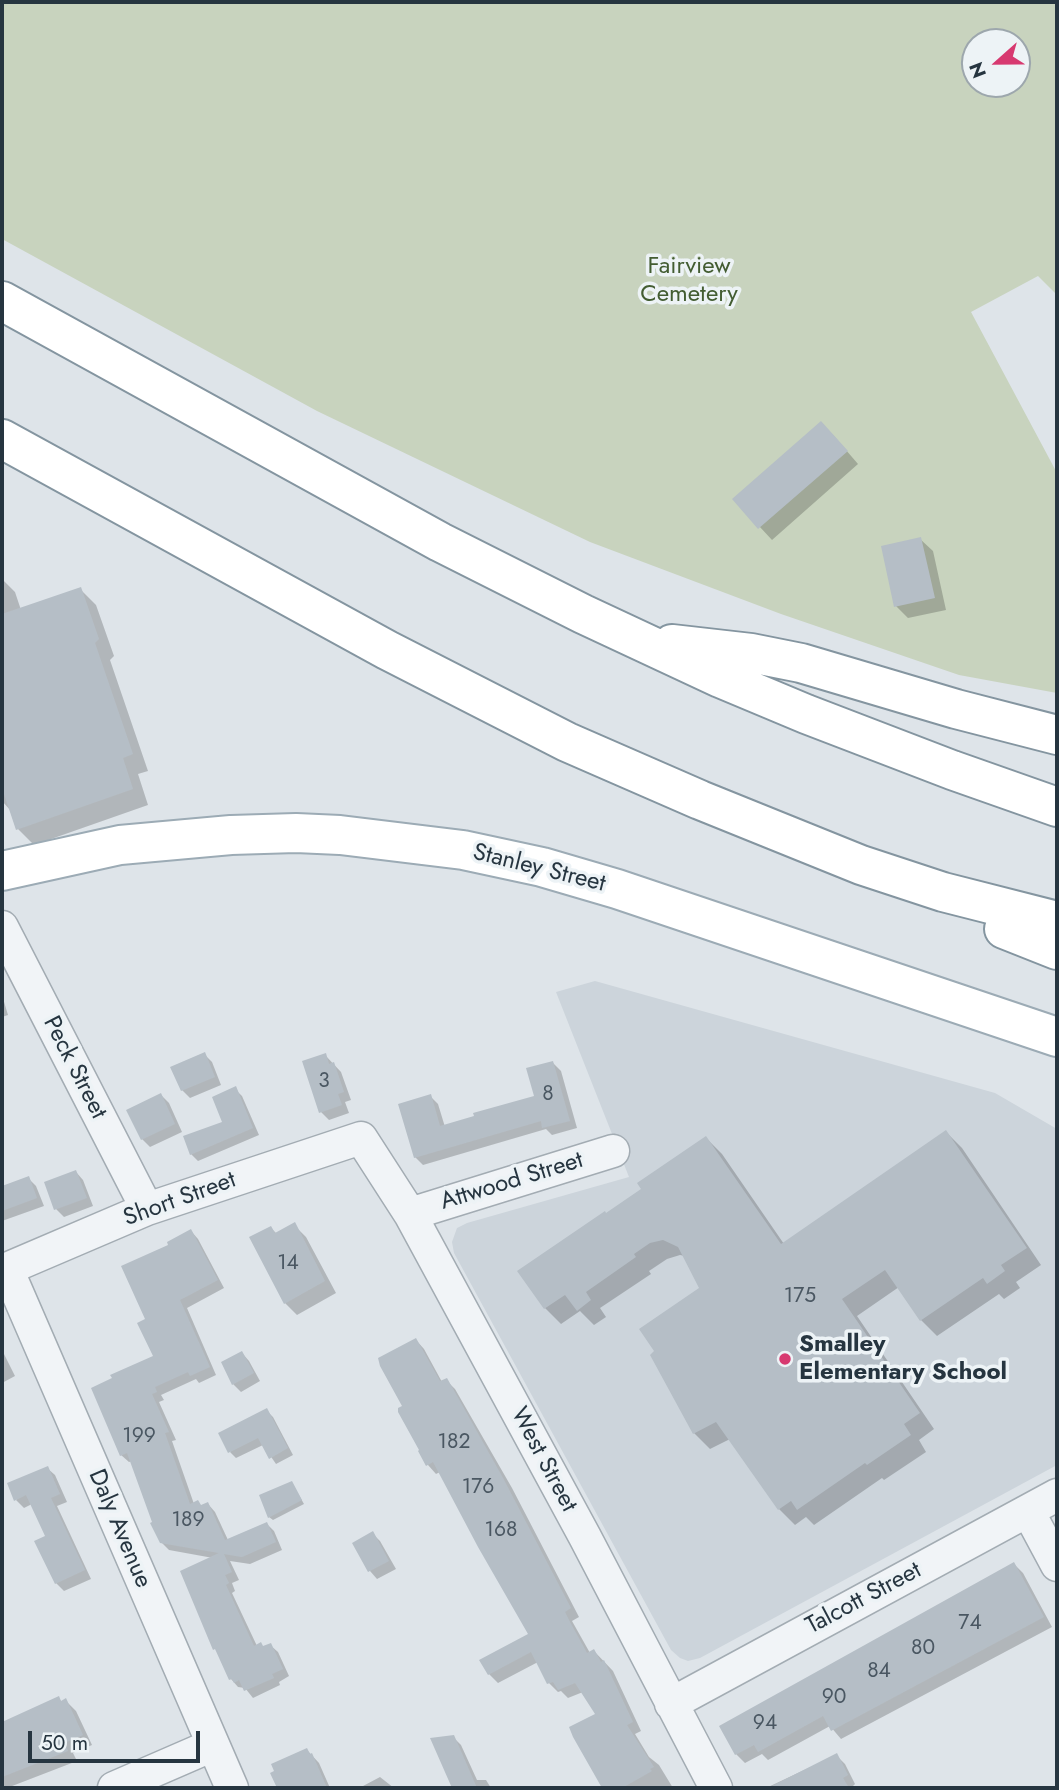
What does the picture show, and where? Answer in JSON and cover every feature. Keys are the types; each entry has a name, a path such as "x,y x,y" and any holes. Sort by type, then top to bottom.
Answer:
{"main road":[{"path":"2,301 440,542 642,642 844,730 1057,807"},
{"path":"2,439 387,650 512,715 712,805 898,878 1057,921"},
{"path":"642,642 781,659 1057,735"},
{"name":"Stanley Street","path":"2,871 120,845 231,835 340,835 463,850 534,865 617,889 1057,1037"},
{"path":"898,878 976,917 1057,950"}],"street":[{"name":"Peck Street","path":"2,927 147,1209"},
{"name":"Short Street","path":"5,1270 147,1209 361,1138"},
{"name":"West Street","path":"361,1138 410,1214 716,1788"},
{"name":"Attwood Street","path":"410,1214 613,1151"},
{"name":"Daly Avenue","path":"5,1270 232,1788"},
{"name":"Talcott Street","path":"671,1704 1057,1494"},
{"path":"1028,1511 1057,1565"},
{"path":"114,1788 213,1745"}],"shaded area":[{"name":"Smalley Elementary School","path":"595,981 995,1093 1057,1129 1057,1465 700,1658 688,1661 671,1650 454,1253 452,1242 457,1228 467,1223 629,1177 556,992"}],"green space":[{"name":"Fairview Cemetery","path":"2,2 1057,2 1057,295 1038,276 971,312 1057,473 1057,693 959,675 781,614 590,542 317,411 2,239"}],"building":[{"path":"821,421 848,451 758,529 732,499"},
{"path":"921,537 935,598 894,607 881,546"},
{"path":"81,587 99,639 95,643 133,754 123,758 133,789 16,830 2,788 2,614"},
{"path":"205,1052 215,1077 181,1091 170,1067"},
{"path":"326,1053 329,1064 334,1062 344,1092 338,1094 342,1105 319,1113 302,1061"},
{"path":"553,1061 570,1121 542,1128 541,1121 414,1158 398,1104 431,1094 440,1126 474,1116 473,1113 534,1096 526,1068"},
{"path":"236,1086 253,1128 190,1155 183,1136 222,1122 212,1097"},
{"path":"161,1093 175,1124 141,1140 126,1110"},
{"path":"946,1130 1027,1248 1001,1265 1005,1271 987,1284 983,1278 920,1321 885,1270 842,1299 920,1413 904,1424 911,1435 797,1510 791,1501 778,1510 716,1422 693,1434 650,1355 654,1351 639,1329 699,1288 678,1247 663,1240 650,1243 634,1254 636,1257 586,1292 591,1300 577,1311 565,1295 544,1309 517,1271 641,1189 637,1183 706,1136 781,1244"},
{"path":"76,1170 87,1198 54,1210 44,1182"},
{"path":"29,1176 37,1198 2,1211 2,1186"},
{"path":"295,1222 325,1281 284,1304 249,1237 271,1226 275,1233"},
{"path":"191,1229 218,1280 180,1300 210,1367 190,1376 188,1372 155,1387 157,1392 152,1394 169,1432 165,1433 190,1504 198,1500 201,1505 208,1502 225,1540 267,1522 276,1542 242,1557 224,1554 232,1572 225,1575 229,1583 226,1585 254,1646 261,1642 263,1646 271,1643 283,1669 272,1674 274,1678 244,1691 239,1680 234,1683 232,1679 229,1680 215,1649 213,1650 180,1571 219,1553 160,1543 150,1523 152,1522 127,1453 120,1456 91,1388 112,1378 110,1375 153,1356 137,1323 145,1319 121,1266 168,1245 167,1242"},
{"path":"416,1338 440,1381 447,1378 503,1478 571,1608 565,1612 587,1653 594,1649 601,1662 604,1660 633,1722 627,1725 654,1767 650,1769 652,1771 622,1788 602,1788 573,1737 569,1727 595,1714 575,1683 558,1690 553,1682 547,1684 531,1652 488,1675 479,1660 528,1634 433,1462 426,1466 398,1412 398,1408 402,1406 380,1366 378,1358"},
{"path":"242,1351 254,1373 232,1385 221,1362"},
{"path":"267,1408 288,1448 269,1459 258,1438 228,1453 218,1433"},
{"path":"48,1466 60,1494 51,1498 85,1570 55,1584 34,1541 45,1536 26,1495 14,1501 7,1483"},
{"path":"292,1481 302,1500 268,1518 259,1495"},
{"path":"373,1531 389,1561 368,1572 352,1543"},
{"path":"1014,1562 1044,1617 831,1731 823,1716 758,1752 754,1745 735,1755 719,1726"},
{"path":"59,1696 61,1701 66,1698 83,1735 64,1743 68,1751 2,1777 2,1722"},
{"path":"454,1735 477,1788 452,1788 430,1738"},
{"path":"307,1748 310,1754 312,1753 327,1788 277,1788 270,1773 274,1771 271,1764"},
{"path":"837,1753 848,1775 843,1778 849,1788 768,1788"}],"place":[{"name":"Smalley Elementary School","path":"785,1359"}]}
